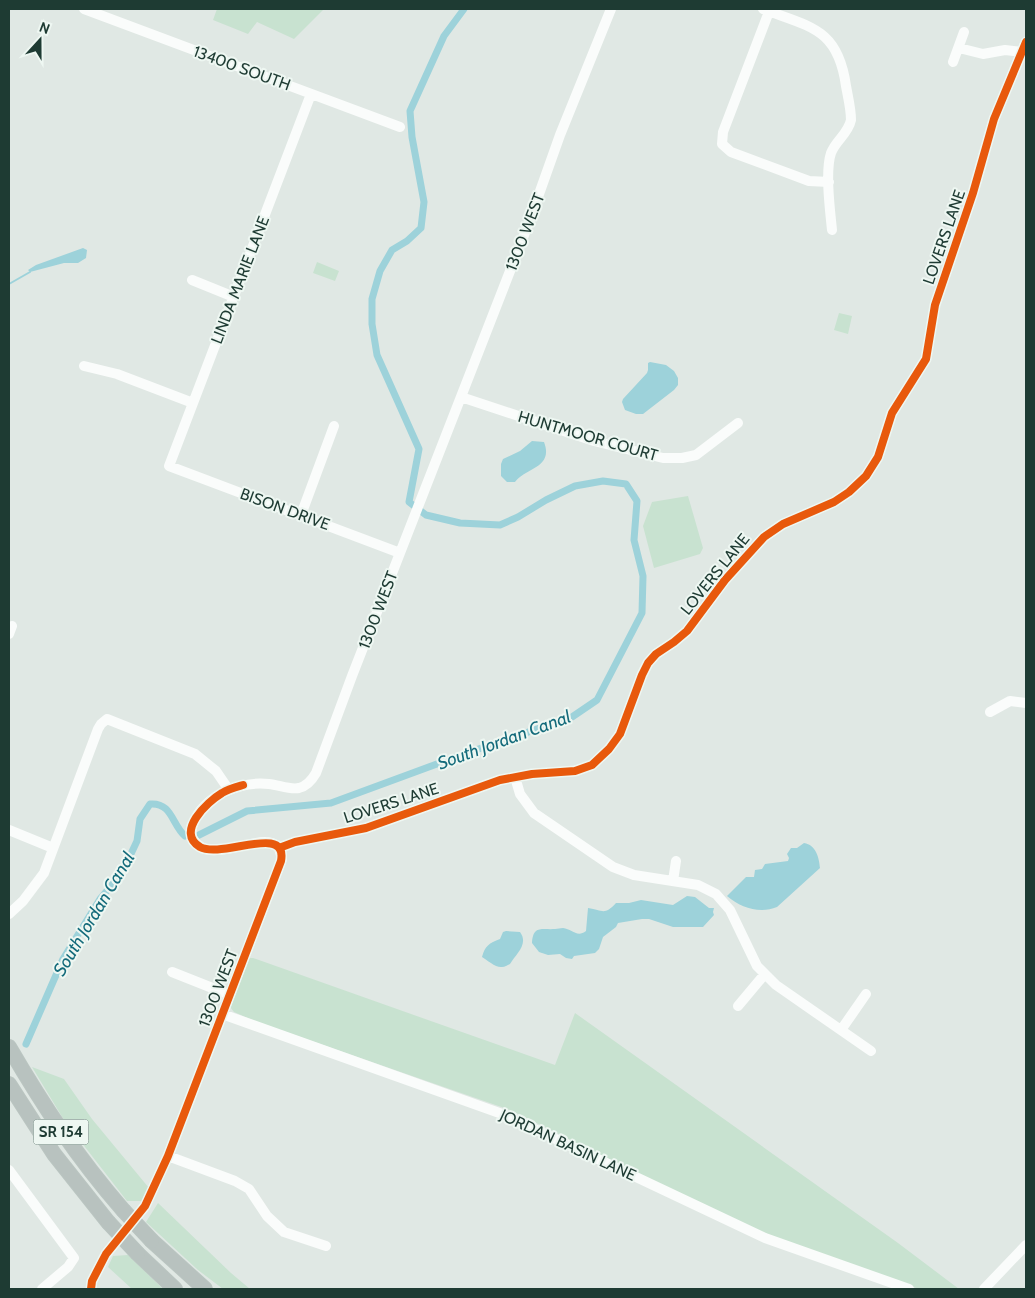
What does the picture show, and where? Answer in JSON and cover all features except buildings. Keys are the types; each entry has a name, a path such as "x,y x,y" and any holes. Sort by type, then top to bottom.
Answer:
{"highway":[{"name":"SR 154","path":"9,1047 59,1129 80,1159 152,1241 205,1289"},
{"name":"SR 154","path":"9,1084 54,1154 108,1222 175,1289"}],"street":[{"name":"1300 WEST","path":"91,1289 92,1281 106,1254 145,1206 168,1156 281,861 282,853 272,843 265,842 210,850 201,847 194,842 191,830 197,815 215,798 229,790 243,785 258,783 298,788 307,785 319,768 352,676 524,234 560,135 611,9"},
{"name":"13400 SOUTH","path":"91,10 400,127"},
{"path":"829,182 809,181 731,152 722,144 723,132 767,10 818,31 827,39 841,60 844,69 851,120 848,130 831,153 828,168 829,182 832,230"},
{"path":"953,62 964,32"},
{"path":"959,48 983,54 1024,47"},
{"name":"LOVERS LANE","path":"279,848 295,842 366,828 500,780 586,768 609,749 620,734 648,663 656,654 687,631 720,587 758,544 776,528 825,507 842,497 856,486 873,468 892,413 926,359 935,305 973,193 994,119 1024,47"},
{"name":"LINDA MARIE LANE","path":"169,466 311,94"},
{"path":"192,280 234,297"},
{"path":"84,366 117,374 193,403"},
{"name":"HUNTMOOR COURT","path":"461,397 594,441 663,458 682,458 696,455 738,424"},
{"path":"301,515 334,426"},
{"name":"BISON DRIVE","path":"169,466 400,553"},
{"path":"990,712 1010,701 1026,703"},
{"path":"9,914 23,901 44,873 98,729 107,719 195,754 216,771 229,790"},
{"path":"515,777 523,799 534,813 607,864 634,875 698,885 710,890 722,899 730,910 751,954 764,975 872,1051"},
{"path":"9,830 53,848"},
{"path":"673,881 676,861"},
{"path":"172,972 230,995"},
{"path":"738,1006 764,975"},
{"path":"841,1030 866,994"},
{"name":"JORDAN BASIN LANE","path":"222,1014 505,1115 765,1238 908,1289"},
{"path":"168,1156 235,1181 249,1189 267,1216 284,1232 326,1246"},
{"path":"9,1170 74,1258 68,1267 42,1289"},
{"path":"984,1289 1026,1245"}],"green space":[{"path":"217,9 324,9 294,39 257,22 248,34 213,20"},
{"path":"317,262 339,271 335,281 313,273"},
{"path":"839,313 852,316 848,334 834,330"},
{"path":"688,496 703,548 700,554 654,568 643,526 652,502"},
{"path":"249,958 555,1065 575,1013 898,1243 959,1289 919,1289 783,1241 737,1222 510,1110 257,1022 234,1012 230,1007"},
{"path":"32,1067 64,1079 92,1119 149,1188 143,1201 127,1201 64,1120"},
{"path":"158,1203 250,1289 223,1289 198,1270 146,1222"},
{"path":"128,1255 163,1289 132,1289 108,1267 113,1256"}],"water":[{"path":"83,248 87,250 86,258 78,263 64,263 30,272 28,270 36,265"},
{"path":"648,363 666,365 674,371 678,378 678,385 643,414 636,414 625,410 622,402 623,399 647,373"},
{"path":"532,441 544,442 546,451 542,462 515,482 507,482 501,476 503,459 520,451"},
{"path":"804,843 814,849 818,856 820,868 777,907 764,910 751,909 738,904 727,896 746,877 754,877 755,870 762,869 765,864 788,861 787,854 791,848 797,848"},
{"path":"687,896 695,897 709,908 714,908 714,915 703,927 673,927 649,919 618,923 616,927 603,937 599,949 595,953 574,956 572,959 560,954 548,955 539,952 532,943 534,933 539,930 563,928 580,934 583,933 586,931 588,908 606,911 616,903 629,903 641,900 673,905"},
{"path":"503,932 520,932 523,941 518,953 510,964 500,967 482,957 488,945 500,939"}],"waterway":[{"name":"South Jordan Canal","path":"199,835 247,811 331,803 572,717 597,700 642,613 643,576 634,540 637,501 626,484 603,481 575,486 500,525 460,523 426,515 409,502 419,449 377,355 372,324 372,299 380,271 392,250 407,241 421,228 424,202 412,137 410,111 444,36 464,9"},
{"path":"9,284 30,272"},
{"name":"South Jordan Canal","path":"26,1044 63,959 100,899 122,873 137,841 140,819 150,804 157,804 167,810 185,836"}],"cycle path":[{"path":"279,848 295,842 366,828 500,780 532,774 575,771 592,765 609,749 620,734 648,663 656,654 687,631 725,580 764,537 783,524 834,502 849,492 866,476 878,457 892,413 926,359 935,305 973,193 994,119 1026,42"},
{"path":"91,1289 92,1281 106,1254 145,1206 168,1156 281,861 280,850 274,844 251,844 223,849 210,849 200,847 193,841 191,834 192,826 202,810 222,793 243,785"}]}
